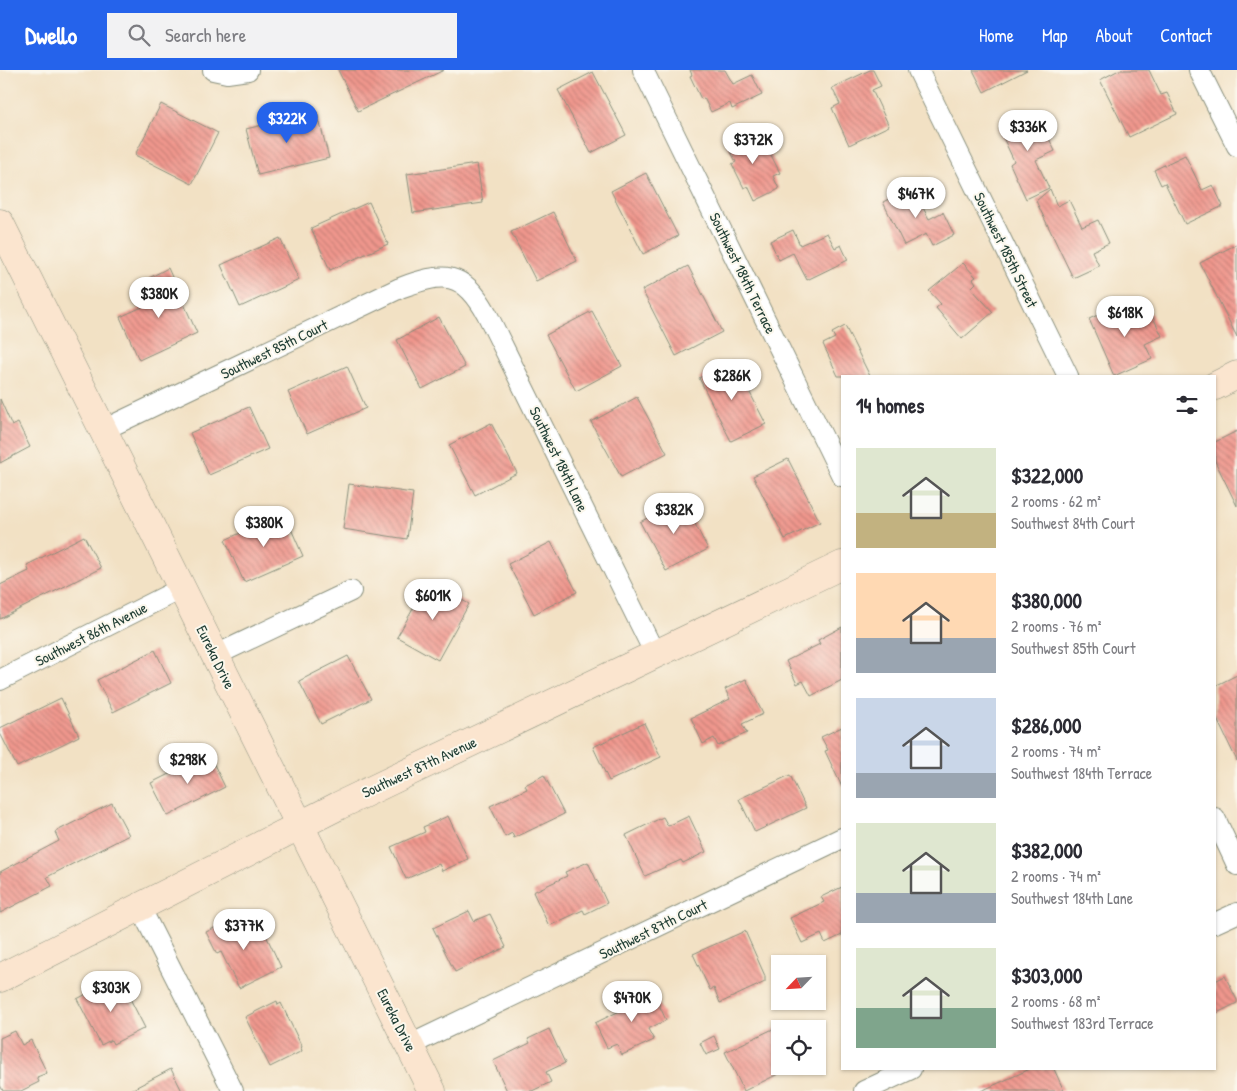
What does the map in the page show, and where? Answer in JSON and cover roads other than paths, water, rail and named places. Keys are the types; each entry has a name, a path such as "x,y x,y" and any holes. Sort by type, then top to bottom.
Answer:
{"main road":[{"name":"Eureka Drive","path":"0,223 432,1091"},
{"path":"1216,386 1237,376"},
{"name":"Southwest 87th Avenue","path":"0,978 298,825 841,565"}],"street":[{"path":"215,71 236,73 248,70"},
{"name":"Southwest 184th Terrace","path":"643,70 841,474"},
{"name":"Southwest 185th Street","path":"918,70 1068,375"},
{"path":"1199,70 1237,146"},
{"name":"Southwest 85th Court","path":"103,430 400,288 427,278 448,277"},
{"name":"Southwest 184th Lane","path":"448,277 470,289 487,314 655,654"},
{"name":"Southwest 86th Avenue","path":"0,680 182,588"},
{"path":"216,655 351,591"},
{"path":"1216,820 1237,865"},
{"name":"Southwest 87th Court","path":"410,1045 841,838"},
{"path":"140,907 233,1091"},
{"path":"1216,922 1237,912"},
{"path":"864,1091 909,1070"}]}
